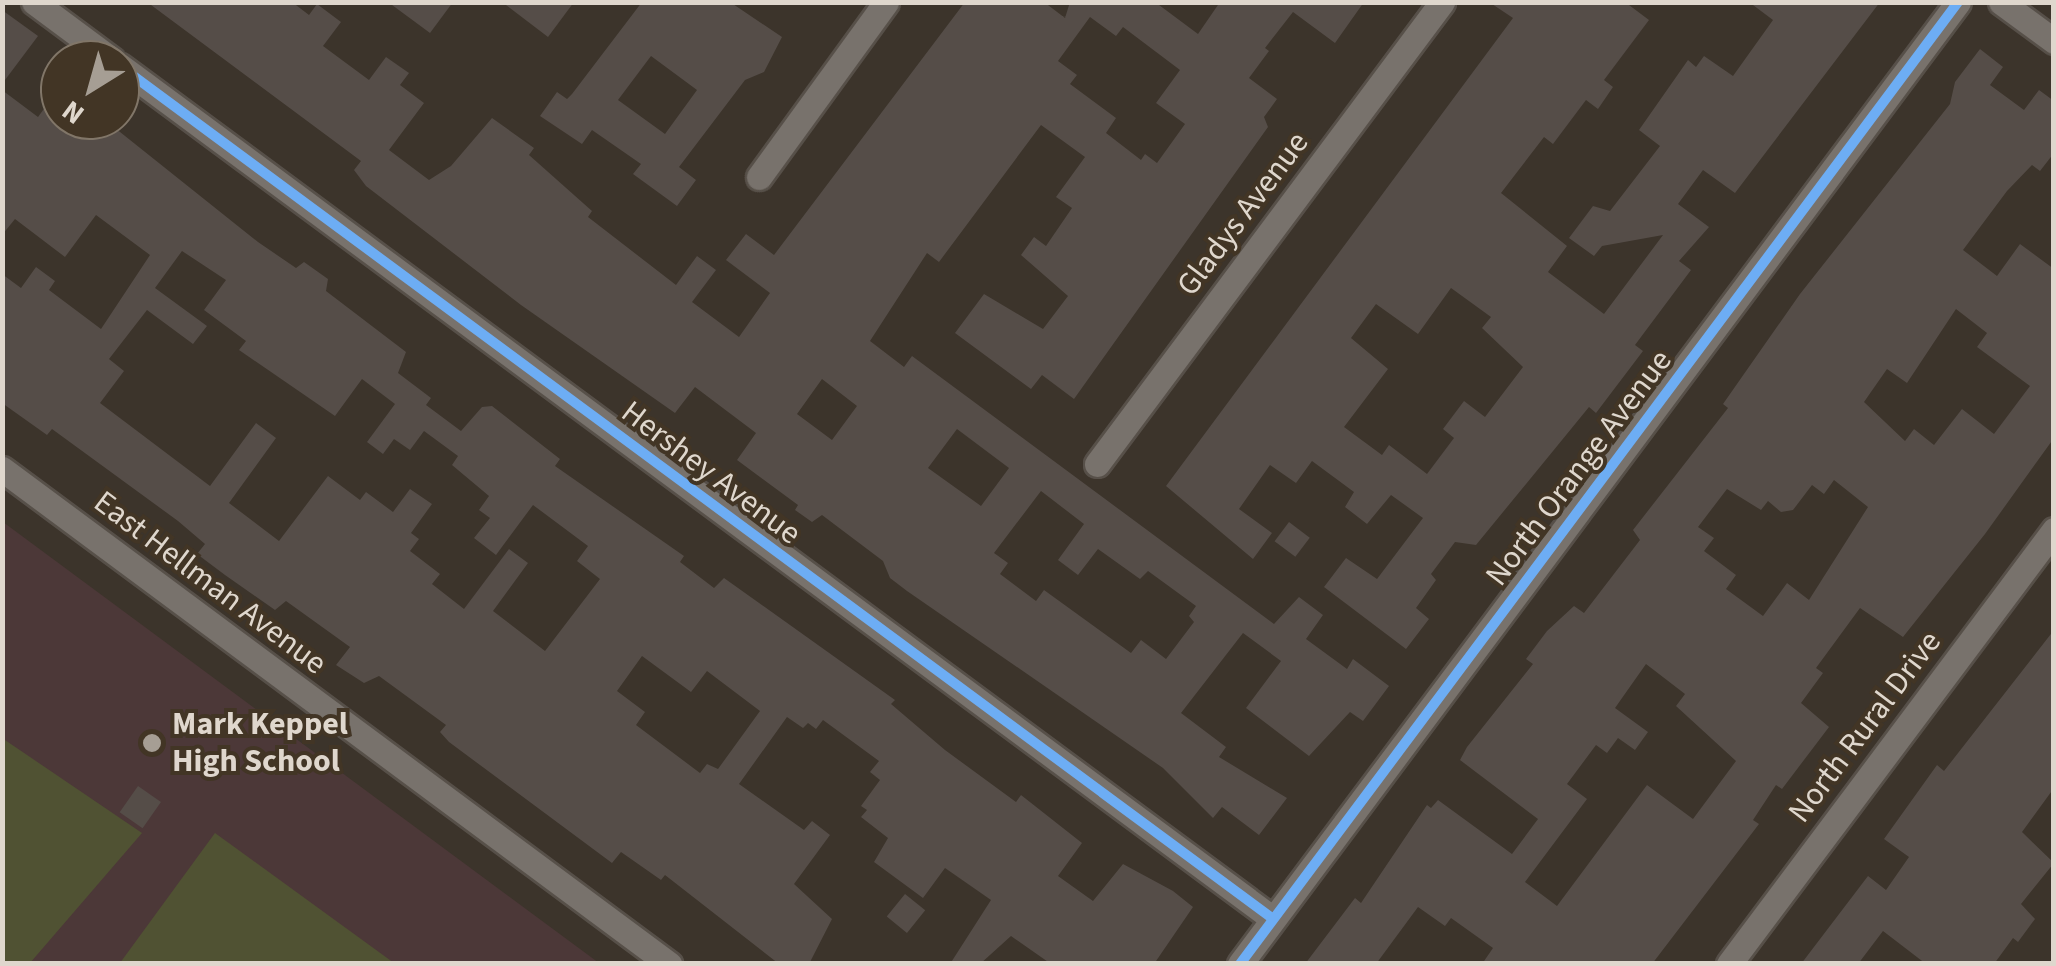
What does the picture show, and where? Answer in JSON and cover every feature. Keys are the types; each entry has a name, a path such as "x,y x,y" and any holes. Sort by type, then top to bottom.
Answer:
{"street":[{"path":"34,2 85,40"},
{"path":"759,177 886,2"},
{"name":"Gladys Avenue","path":"1097,464 1442,2"},
{"name":"North Orange Avenue","path":"1240,964 1958,2"},
{"path":"2001,2 2054,41"},
{"name":"Hershey Avenue","path":"140,81 1273,919"},
{"name":"East Hellman Avenue","path":"2,469 669,964"},
{"name":"North Rural Drive","path":"1729,964 2054,530"}],"shaded area":[{"name":"Mark Keppel High School","path":"3,522 599,963 3,963"}],"green space":[{"path":"2,738 142,833 30,963 3,963"},
{"path":"215,833 394,963 120,963"}],"building":[{"path":"147,2 292,2 309,15 317,4 341,22 323,46 369,80 386,57 409,73 400,85 424,103 389,150 429,180 451,166 492,118 534,148 529,155 592,211 588,217 676,285 697,256 716,270 692,302 739,337 770,293 726,260 746,234 774,255 965,2 1044,2 1065,18 1070,2 1155,2 1198,34 1220,2 1364,2 1335,43 1293,12 1265,48 1269,51 1249,78 1277,99 1264,117 1268,127 1074,399 1042,375 1031,389 955,333 984,294 1043,329 1068,296 1021,255 1034,237 1046,246 1072,208 1056,197 1085,157 1041,125 939,262 927,253 870,341 904,367 912,356 1274,624 1299,597 1323,615 1306,639 1347,669 1353,659 1389,686 1363,721 1350,712 1309,756 1246,708 1281,661 1243,633 1181,713 1226,747 1219,757 1287,798 1259,835 1222,807 1213,818 1163,768 907,591 890,578 883,561 822,515 812,522 795,510 798,505 737,460 756,433 695,387 675,413 521,305 366,186 354,170 361,161","holes":["1090,17 1116,36 1123,27 1180,70 1156,103 1185,124 1157,163 1145,154 1141,160 1106,133 1116,118 1070,84 1077,75 1058,61","822,379 857,406 832,440 797,414","957,429 1009,468 981,506 928,468","1041,491 1084,524 1058,560 1078,575 1098,549 1140,579 1148,571 1196,606 1189,616 1194,622 1166,659 1141,640 1131,653 1044,590 1036,601 1000,574 1008,563 994,553"]},
{"path":"388,2 453,2 430,33"},
{"path":"502,2 574,2 548,37"},
{"path":"642,2 730,2 782,37 764,72 745,80 679,167 696,180 677,206 633,174 641,164 592,130 582,144 540,116 557,92 567,99","holes":["651,56 697,90 665,134 618,100"]},
{"path":"1489,2 1625,2 1649,20 1604,80 1613,87 1598,109 1586,100 1553,144 1544,137 1501,193 1567,246 1548,272 1604,314 1663,235 1602,246 1594,256 1569,238 1593,206 1610,211 1660,146 1639,130 1688,60 1696,67 1704,56 1733,76 1773,20 1749,2 1880,2 1735,193 1703,170 1678,204 1709,227 1679,261 1691,270 1635,345 1643,351 1596,413 1589,407 1476,545 1455,542 1431,574 1436,580 1416,608 1429,619 1406,649 1324,587 1346,558 1377,579 1423,518 1391,495 1367,524 1345,507 1354,492 1312,461 1296,483 1270,465 1239,509 1272,533 1253,559 1166,486 1513,18","holes":["1451,288 1491,317 1482,328 1523,367 1485,417 1464,401 1443,429 1454,438 1427,474 1389,445 1382,455 1344,427 1388,369 1351,338 1376,304 1418,334"]},
{"path":"2,10 38,36 2,84"},
{"path":"1980,49 2003,67 1990,85 2024,110 2039,90 2054,101 2054,153 2040,171 2032,165 2007,191 1963,250 1997,276 2020,244 2054,269 2054,438 1985,534 1903,637 1860,608 1816,668 1823,673 1801,703 1829,727 1782,789 1776,785 1753,820 1759,824 1652,964 1482,964 1493,948 1451,918 1445,926 1418,907 1376,964 1305,964 1355,898 1361,903 1427,805 1431,808 1438,800 1512,854 1538,819 1460,760 1467,747 1533,664 1526,659 1547,631 1574,606 1584,613 1640,540 1633,530 1728,408 1723,404 1800,294 1950,104 1955,82","holes":["1956,309 1987,333 1977,347 2030,386 1994,434 1962,409 1934,445 1914,429 1905,441 1864,402 1887,369 1907,383","1834,480 1868,507 1809,600 1787,583 1763,616 1726,589 1736,575 1704,551 1714,538 1698,527 1727,489 1761,510 1768,501 1781,512 1793,510 1812,485 1824,494","1646,664 1685,694 1676,706 1736,761 1693,819 1647,785 1557,906 1525,882 1587,799 1567,784 1596,745 1607,753 1618,738 1635,750 1648,732 1615,708"]},
{"path":"2,90 38,117 40,114 40,140 130,140 258,242 296,268 304,262 328,279 326,291 406,352 398,373 431,398 426,405 461,431 482,407 492,406 560,459 555,466 684,556 680,562 714,588 724,578 895,700 891,704 945,750 1016,802 1021,795 1082,843 1058,876 1093,901 1123,864 1173,891 1193,907 1154,964 1051,964 1011,936 980,964 950,964 991,900 945,868 923,898 874,862 888,838 861,817 867,810 861,806 880,780 870,772 879,761 823,720 816,729 808,723 803,728 787,717 739,784 804,830 812,821 830,835 794,884 832,919 809,964 779,964 665,875 661,880 621,852 612,863 449,742 440,732 446,725 379,676 364,683 336,665 350,647 286,601 275,610 225,575 197,554 205,544 178,521 52,429 47,435 2,403 2,274 21,288 36,267 55,281 49,290 101,329 150,255 96,215 65,257 15,219 2,235","holes":["182,251 226,280 204,310 246,341 239,350 335,416 362,379 395,404 367,442 383,454 394,439 410,450 424,431 458,456 452,465 489,496 479,510 490,518 474,538 496,555 533,505 588,546 577,561 600,579 545,651 493,611 528,563 509,549 464,609 432,584 440,574 410,551 419,539 411,533 432,504 410,489 393,512 366,492 360,500 328,476 279,541 229,503 276,438 256,423 210,486 100,403 124,371 109,359 147,310 193,344 207,326 155,288","642,656 691,692 707,671 760,711 718,769 707,764 700,773 636,725 645,712 617,691"]},
{"path":"1289,522 1310,538 1295,557 1275,541"},
{"path":"2054,630 2054,788 2022,832 2054,863 2021,904 2035,919 2018,942 2013,938 1994,964 1926,964 1883,931 1858,964 1801,964 1868,876 1886,890 1909,857 1884,839 1937,765 1944,771"},
{"path":"138,786 161,802 143,828 120,812"},
{"path":"905,894 925,910 907,933 887,917"}],"cycle path":[{"path":"1240,964 1958,2"},
{"path":"140,81 1273,919"}],"place":[{"name":"Mark Keppel High School","path":"152,743"}]}
